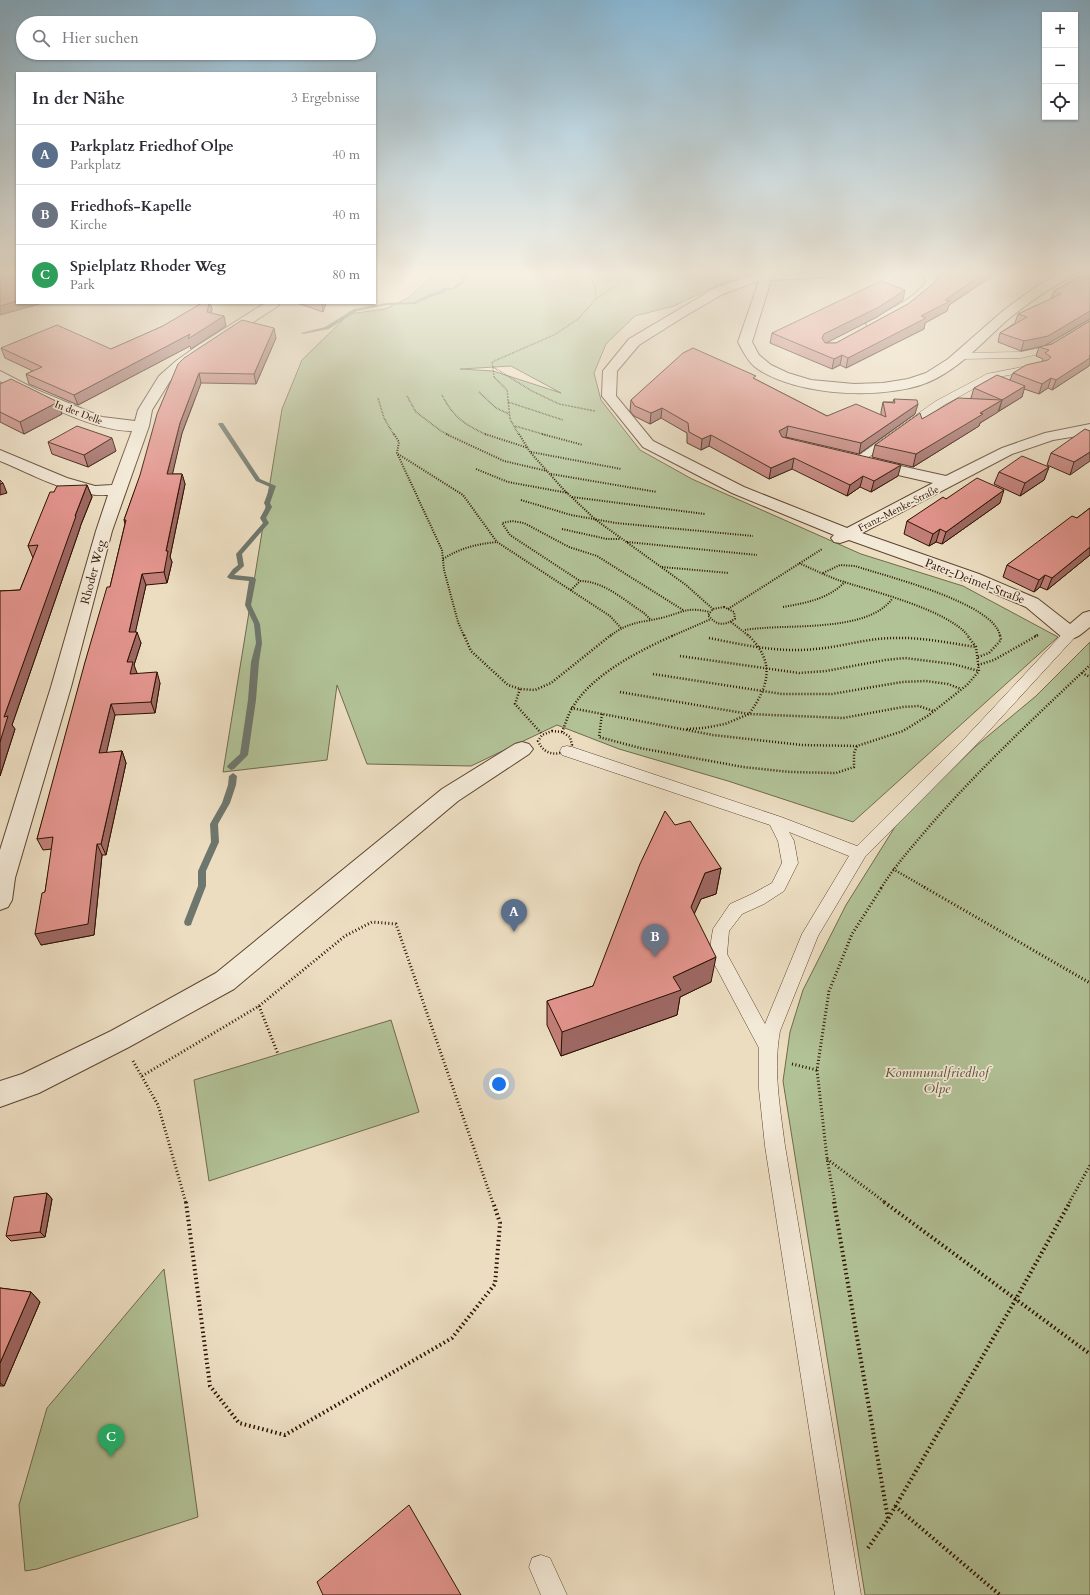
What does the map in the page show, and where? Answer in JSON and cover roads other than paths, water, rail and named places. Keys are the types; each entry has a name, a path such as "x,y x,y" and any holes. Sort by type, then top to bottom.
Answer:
{"street":[{"name":"Rhoder Weg","path":"0,900 3,878 42,751 104,531 141,426 145,410 164,379 181,364 204,347"},
{"name":"Pater-Deimel-Straße","path":"630,347 610,371 609,396 648,444 839,539 973,578 1032,603 1066,631"},
{"path":"748,347 754,358 776,374 805,384 834,388 885,386 918,381 961,356 970,347"},
{"name":"In der Delle","path":"0,375 32,393 98,421 128,426 141,426"},
{"name":"Franz-Menke-Straße","path":"839,539 1007,451 1050,436 1090,430"},
{"path":"0,455 61,481 94,491 118,490"},
{"name":"Franz-Menke-Straße","path":"840,457 950,482"},
{"path":"1066,631 1090,617"},
{"path":"0,1094 30,1084 120,1040 225,981 450,795 522,749"}],"lane":[{"path":"961,356 1021,355 1051,347"},
{"path":"856,461 940,403 990,376 1041,367"},
{"path":"847,1588 776,1146 768,1084 767,1045 770,1032 810,934 859,853 971,741 1066,631"},
{"path":"567,751 776,820 859,853"},
{"path":"767,1045 718,954 722,930 736,909 758,899 778,887 790,863 786,841 776,820"},
{"path":"541,1567 554,1595"}],"waterway":[{"path":"221,424 258,480 273,486 267,503 269,507 263,518 266,523 239,554 241,566 235,570 230,577 253,579 248,605 257,624 259,643 255,662 252,700 244,755 231,767"},
{"path":"188,922 202,886 202,871 215,842 214,824 226,803 232,785 233,776"}],"place":[{"name":"Parkplatz Friedhof Olpe","path":"514,932"},
{"name":"Friedhofs-Kapelle","path":"655,957"},
{"name":"Spielplatz Rhoder Weg","path":"111,1457"}],"park label":[{"name":"Kommunalfriedhof Olpe","path":"937,1080"}]}
